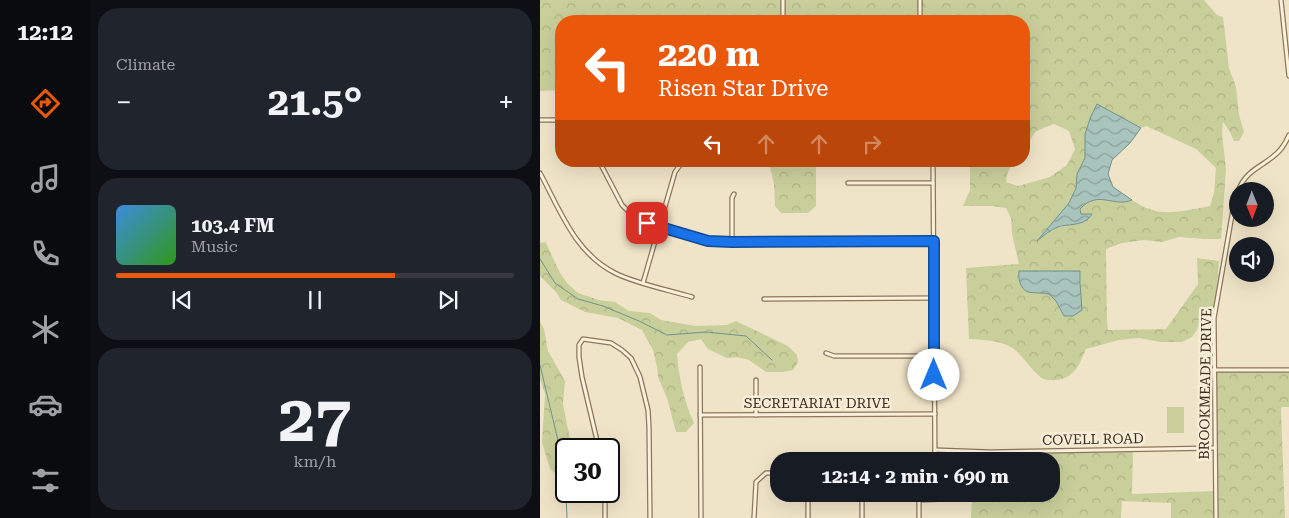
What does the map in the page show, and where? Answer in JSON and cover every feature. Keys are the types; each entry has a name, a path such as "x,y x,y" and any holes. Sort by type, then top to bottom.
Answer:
{"street":[{"path":"783,0 783,15"},
{"path":"920,0 920,15"},
{"path":"1281,0 1289,76"},
{"path":"540,120 555,120"},
{"name":"BROOKMEADE DRIVE","path":"1243,182 1252,171 1280,149 1289,135"},
{"path":"602,167 622,204 635,218 708,241 934,241"},
{"path":"643,283 677,167"},
{"path":"933,167 935,450"},
{"path":"540,173 574,236 585,251 607,269 643,283 692,296"},
{"path":"848,184 933,183"},
{"path":"732,242 732,198 734,194"},
{"name":"BROOKMEADE DRIVE","path":"1216,518 1214,318 1230,228"},
{"path":"764,299 934,298"},
{"path":"597,438 579,357 579,346 583,339 611,343 622,350 631,358 640,377 648,410 650,518"},
{"path":"826,353 834,356 934,356"},
{"path":"700,367 701,518"},
{"path":"1214,370 1289,370"},
{"path":"756,380 756,414"},
{"name":"SECRETARIAT DRIVE","path":"700,415 935,414"},
{"name":"COVELL ROAD","path":"935,450 999,452 1215,448"},
{"path":"754,518 756,482 766,473 770,473"},
{"path":"808,502 808,518"},
{"path":"862,502 862,518"},
{"path":"919,502 919,518"},
{"path":"605,503 605,518"}],"green space":[{"path":"540,0 1204,0 1217,15 1223,17 1229,68 1236,87 1239,115 1244,132 1239,141 1234,141 1223,122 1222,134 1226,169 1221,239 1179,237 1162,242 1144,240 1122,243 1106,249 1107,320 1108,330 1166,329 1198,284 1197,258 1219,261 1214,323 1201,324 1192,337 1182,342 1160,342 1139,338 1119,340 1086,349 1076,370 1072,374 1062,379 1053,380 1046,380 1040,377 1011,347 996,342 969,339 966,268 1019,264 1012,234 1011,218 1006,208 963,206 970,190 970,167 1010,167 1006,182 1018,186 1050,177 1067,165 1075,149 1069,131 1054,124 1036,131 1030,140 1030,15 555,15 555,90 540,91","holes":["1097,104 1141,128 1146,126 1196,149 1216,168 1214,193 1210,206 1162,212 1146,208 1132,200 1125,202 1094,200 1080,209 1082,223 1056,228 1038,239 1069,203 1076,188 1077,174 1085,158 1085,134","1080,273 1081,310 1073,316 1060,310 1056,301 1049,294 1027,291"]},
{"path":"770,167 816,167 816,206 808,213 781,213 775,206 774,184"},
{"path":"545,241 560,273 578,293 599,300 615,302 629,311 650,313 661,320 696,326 727,325 736,321 788,346 797,355 798,362 793,370 766,372 749,360 737,357 727,358 708,349 701,339 688,342 677,354 683,390 694,423 686,432 676,432 667,398 658,377 653,350 642,330 618,318 585,312 561,300 556,292 540,276 540,243"},
{"path":"540,322 544,329 548,351 565,381 563,404 570,438 555,438 555,473 550,469 542,443 545,394 540,379"},
{"path":"1289,371 1289,407 1282,407 1281,409 1285,518 1171,518 1171,503 1122,501 1121,518 971,518 972,502 1060,502 1060,453 1133,452 1132,494 1216,491 1217,372"},
{"path":"1167,407 1184,407 1184,433 1167,433"}],"water":[{"path":"1097,104 1141,128 1130,143 1112,160 1108,174 1113,187 1132,200 1119,202 1100,199 1093,200 1080,209 1081,214 1092,214 1085,221 1058,227 1049,231 1037,241 1069,203 1076,188 1077,174 1085,158 1085,134"},
{"path":"1019,271 1080,271 1082,310 1073,316 1064,316 1056,301 1049,294 1025,291 1019,280"}],"waterway":[{"path":"540,259 555,283 578,299 603,306 667,335 706,332 746,336 772,360"},
{"path":"540,365 565,470 567,518"}],"route":[{"path":"647,223 708,241 934,241 934,375"}]}
